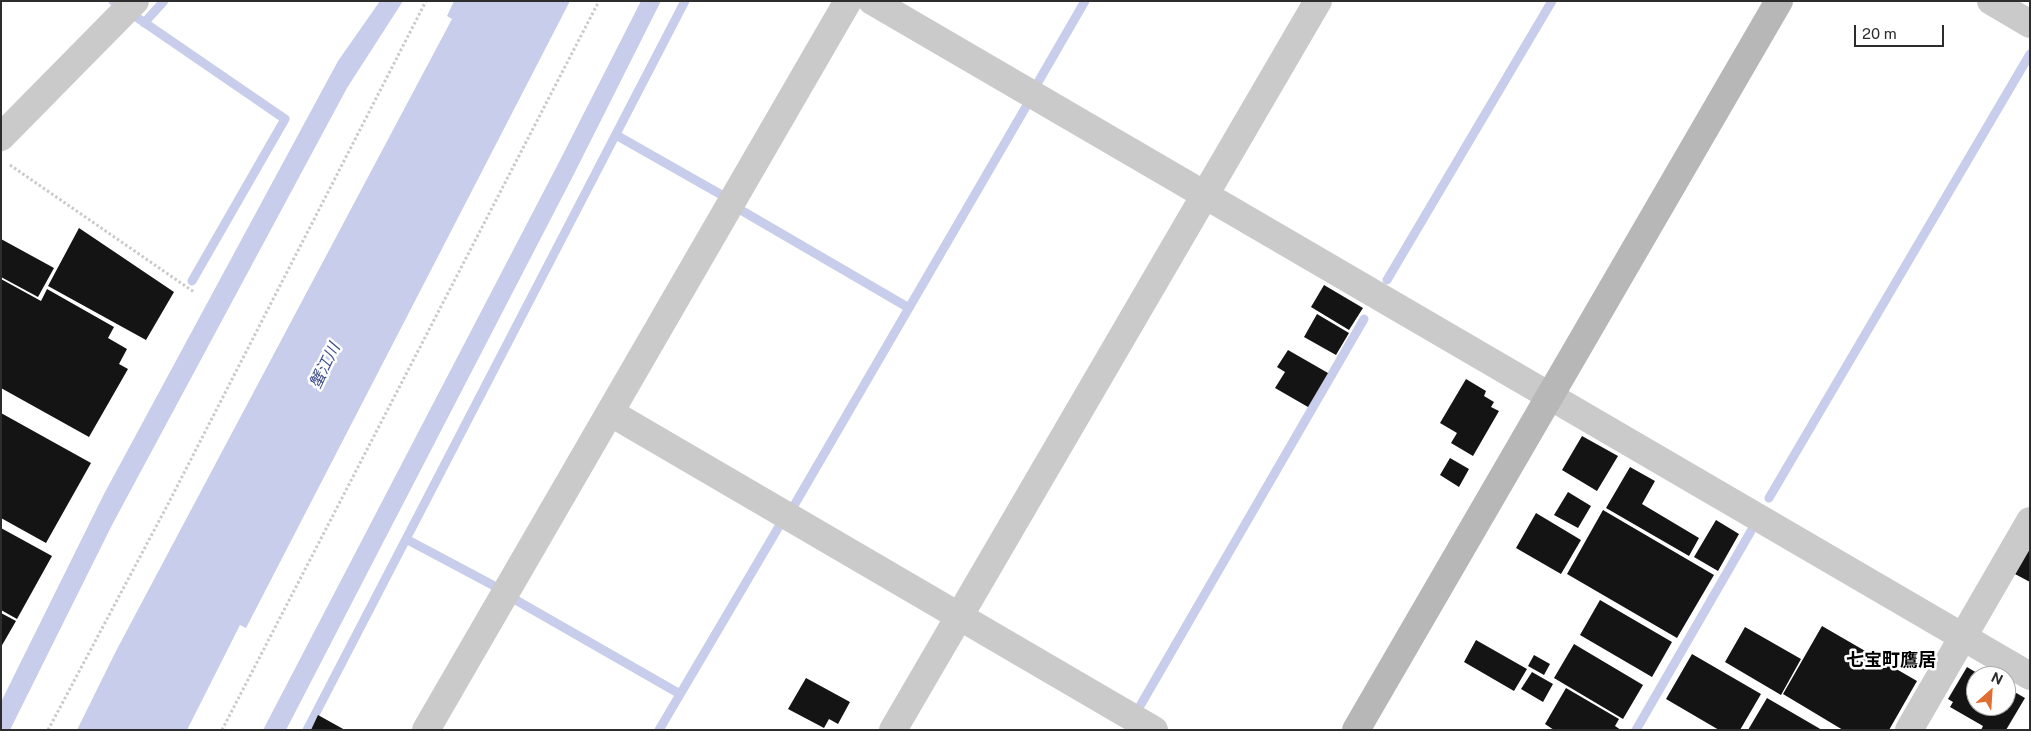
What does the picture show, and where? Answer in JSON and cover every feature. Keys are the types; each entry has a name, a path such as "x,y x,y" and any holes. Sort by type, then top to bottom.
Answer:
{"street":[{"path":"426,730 848,1"},
{"path":"872,1 2030,676"},
{"path":"893,730 1318,1"},
{"path":"1356,730 1779,1"},
{"path":"1991,1 2030,24"},
{"path":"1,137 130,7"},
{"path":"611,413 1154,730"},
{"path":"1909,730 2030,521"}],"path":[{"path":"48,730 168,506 426,1"},
{"path":"222,730 599,1"},
{"path":"9,164 194,292"}],"water":[{"path":"380,1 403,1 347,88 112,525 10,730 1,730 1,702 104,494 338,61"},
{"name":"蟹江川","path":"454,1 570,1 246,628 240,625 187,730 77,730 116,651 452,19 447,16"},
{"path":"641,1 661,1 573,176 286,730 263,730 557,166"}],"building":[{"path":"79,228 174,292 146,340 48,286"},
{"path":"1,239 54,268 38,297 1,277"},
{"path":"1,279 41,301 47,289 114,327 108,338 127,349 119,364 128,369 89,437 1,388"},
{"path":"1324,285 1363,308 1349,330 1311,307"},
{"path":"1317,314 1349,333 1336,355 1304,337"},
{"path":"1288,350 1328,373 1308,407 1275,388 1285,372 1277,367"},
{"path":"1466,379 1486,391 1484,396 1494,402 1491,407 1499,411 1473,456 1451,443 1457,433 1440,423"},
{"path":"1,413 91,463 46,543 1,518"},
{"path":"1582,436 1618,456 1597,491 1562,470"},
{"path":"1450,458 1469,469 1459,487 1440,475"},
{"path":"1630,467 1655,481 1642,504 1699,538 1689,556 1606,508"},
{"path":"1568,492 1591,506 1578,528 1554,515"},
{"path":"1603,510 1714,575 1677,638 1567,574"},
{"path":"1536,513 1581,540 1561,574 1516,548"},
{"path":"1716,520 1739,534 1718,571 1694,557"},
{"path":"1,528 52,556 17,619 1,610"},
{"path":"2030,544 2030,582 2013,573"},
{"path":"1600,600 1672,642 1652,677 1580,635"},
{"path":"1,613 16,621 1,647"},
{"path":"1822,626 1917,681 1889,730 1843,730 1783,694"},
{"path":"1745,627 1801,659 1781,695 1725,662"},
{"path":"1476,640 1527,669 1514,691 1464,662"},
{"path":"1574,644 1643,685 1623,719 1554,678"},
{"path":"1692,654 1761,694 1740,730 1719,730 1666,699"},
{"path":"1534,655 1550,664 1544,675 1528,666"},
{"path":"1966,669 1966,716 2014,716 2006,730 1981,730 1983,726 1950,707 1953,702 1948,699"},
{"path":"1532,672 1553,684 1543,702 1521,689"},
{"path":"806,678 850,702 838,724 829,719 824,728 788,709"},
{"path":"1566,688 1619,719 1615,726 1621,730 1554,730 1545,724"},
{"path":"2016,693 2025,698 2016,713"},
{"path":"1767,698 1822,730 1748,730"},
{"path":"318,715 345,730 311,730"}],"waterway":[{"path":"113,1 285,119 192,281"},
{"path":"144,23 164,1"},
{"path":"307,730 685,1"},
{"path":"1037,84 1085,1"},
{"path":"1387,280 1552,1"},
{"path":"1769,498 2030,54"},
{"path":"792,509 1027,105"},
{"path":"616,135 727,198"},
{"path":"739,209 909,308"},
{"path":"1140,706 1364,319"},
{"path":"659,730 781,523"},
{"path":"1636,730 1751,531"},
{"path":"406,539 500,589"},
{"path":"514,599 680,694"}],"district":[{"name":"七宝町鷹居","path":"1891,660"}]}
